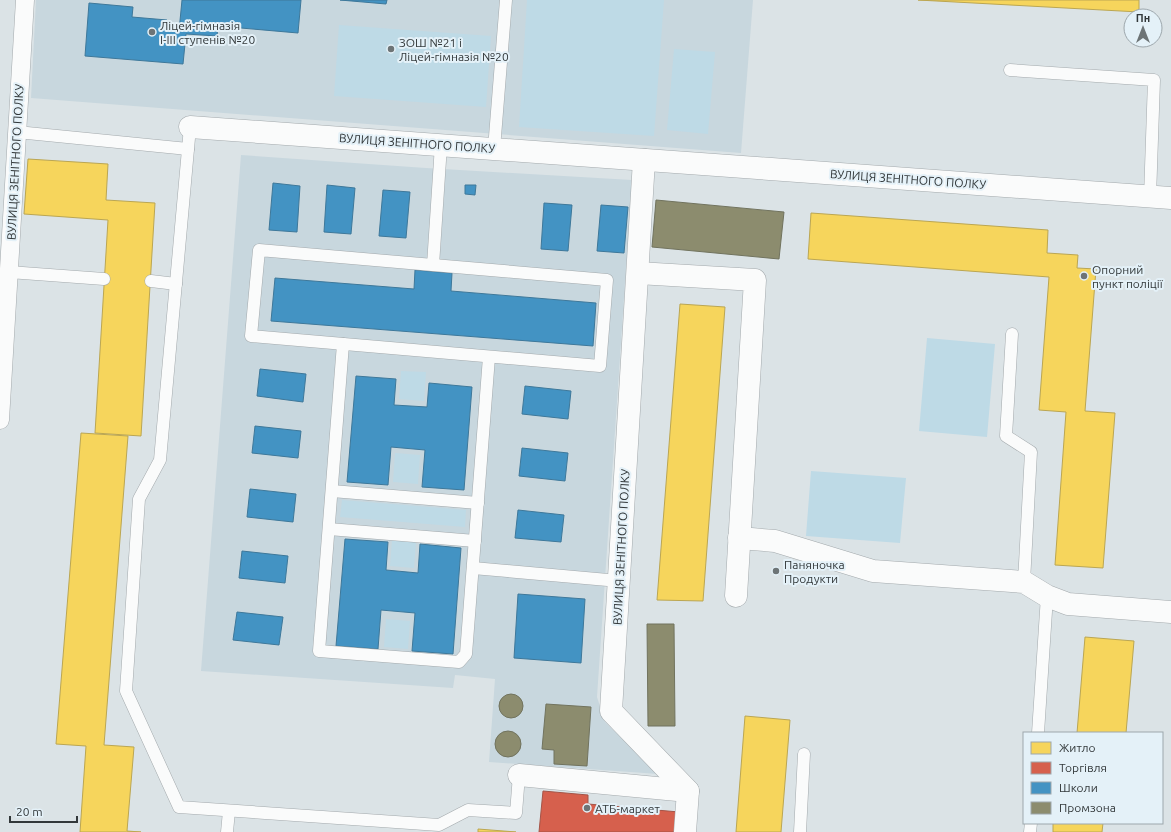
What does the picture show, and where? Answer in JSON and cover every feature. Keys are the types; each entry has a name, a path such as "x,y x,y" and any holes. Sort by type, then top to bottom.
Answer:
{"street":[{"name":"ВУЛИЦЯ ЗЕНІТНОГО ПОЛКУ","path":"0,420 25,0"},
{"name":"ВУЛИЦЯ ЗЕНІТНОГО ПОЛКУ","path":"190,127 1160,197"},
{"name":"ВУЛИЦЯ ЗЕНІТНОГО ПОЛКУ","path":"644,160 611,711 688,791"},
{"path":"638,273 755,280 736,596"},
{"path":"739,538 775,540 873,571 1024,582 1047,596 1068,604 1171,612"},
{"path":"519,775 688,791 685,832"}],"lane":[{"path":"494,149 506,0"},
{"path":"1010,70 1154,80 1160,197"},
{"path":"190,127 160,460 139,499 126,691 179,807 439,825 468,810 516,813 519,775"},
{"path":"17,132 188,149"},
{"path":"432,265 441,145"},
{"path":"258,250 607,280 600,366 343,344 251,336 258,250"},
{"path":"9,272 104,279"},
{"path":"150,281 176,284"},
{"path":"1012,334 1006,436 1031,452 1024,582"},
{"path":"343,344 319,651 459,662 466,654 489,357"},
{"path":"332,491 478,502"},
{"path":"329,529 475,540"},
{"path":"472,568 619,582"},
{"path":"1038,732 1047,596"},
{"path":"800,832 804,754"},
{"path":"227,832 229,811"}],"shaded area":[{"name":"ЗОШ №21 і Ліцей-гімназія №20","path":"36,0 753,0 741,153 31,98"},
{"path":"527,0 664,0 654,136 519,127"},
{"path":"339,25 491,36 486,107 334,96"},
{"path":"674,49 715,52 708,134 667,130"},
{"path":"241,155 632,180 597,697 605,722 658,774 489,762 495,679 455,675 453,688 201,671"},
{"path":"927,338 995,344 987,437 919,431"},
{"path":"401,371 426,372 424,401 399,399"},
{"path":"395,453 420,455 418,484 393,482"},
{"path":"811,471 906,478 900,543 806,536"},
{"path":"342,500 466,510 465,527 340,517"},
{"path":"392,540 416,542 414,568 390,566"},
{"path":"386,619 410,621 408,649 384,647"}],"building: Житло":[{"path":"918,0 1139,0 1139,8 1123,8 1123,11"},
{"path":"28,159 108,164 106,200 155,203 141,436 95,433 108,220 24,214"},
{"path":"811,213 1048,230 1047,253 1078,255 1077,268 1096,269 1085,411 1115,413 1103,568 1055,565 1066,412 1039,410 1049,277 808,259"},
{"path":"680,304 725,307 703,601 657,600"},
{"path":"81,433 128,436 104,745 134,747 127,831 141,832 80,832 86,746 56,744"},
{"path":"1085,637 1134,641 1126,732 1077,732"},
{"path":"745,716 790,720 781,832 736,832"},
{"path":"1053,824 1103,824 1102,832 1053,832"},
{"path":"478,829 516,832 478,832"}],"building: Торгівля":[{"name":"АТБ-маркет","path":"543,791 588,795 588,804 679,812 677,832 539,832"}],"building: Школи":[{"name":"Ліцей-гімназія I-III ступенів №20","path":"182,0 301,0 298,33 218,26 217,36 186,34 183,64 85,56 89,3 133,7 132,17 167,20 166,30 179,31"},
{"path":"340,0 387,0 386,4"},
{"path":"273,183 300,186 297,232 269,230"},
{"path":"327,185 355,188 351,234 324,232"},
{"path":"465,185 476,185 475,195 465,194"},
{"path":"383,190 410,192 406,238 379,236"},
{"path":"544,203 572,205 568,251 541,249"},
{"path":"601,205 628,207 624,253 597,251"},
{"path":"415,270 452,273 451,291 596,303 593,346 271,321 275,278 414,289"},
{"path":"260,369 306,374 303,402 257,396"},
{"path":"356,376 396,379 394,405 427,407 429,383 472,387 464,490 422,487 425,450 391,447 388,485 347,482"},
{"path":"525,386 571,391 568,419 522,414"},
{"path":"255,426 301,431 298,458 252,453"},
{"path":"522,448 568,453 565,481 519,476"},
{"path":"250,489 296,494 293,522 247,517"},
{"path":"518,510 564,515 561,542 515,538"},
{"path":"345,539 388,542 386,570 418,573 420,544 461,548 453,654 412,651 415,613 381,610 378,649 336,646"},
{"path":"242,551 288,556 285,583 239,578"},
{"path":"518,594 585,599 581,663 514,658"},
{"path":"237,612 283,617 279,645 233,640"}],"building: Промзона":[{"path":"656,200 784,212 779,259 652,247"},
{"path":"647,624 674,624 675,726 648,726"},
{"path":"511,694 520,697 523,706 520,715 511,718 502,715 499,706 502,697"},
{"path":"546,704 591,707 587,766 554,764 554,750 542,749"},
{"path":"508,731 517,735 521,744 517,753 508,757 499,753 495,744 499,735"}],"place":[{"name":"Ліцей-гімназія I-III ступенів №20","path":"152,32"},
{"name":"ЗОШ №21 і Ліцей-гімназія №20","path":"391,49"},
{"name":"Опорний пункт поліції","path":"1084,276"},
{"name":"Паняночка Продукти","path":"776,571"},
{"name":"АТБ-маркет","path":"587,808"}]}
